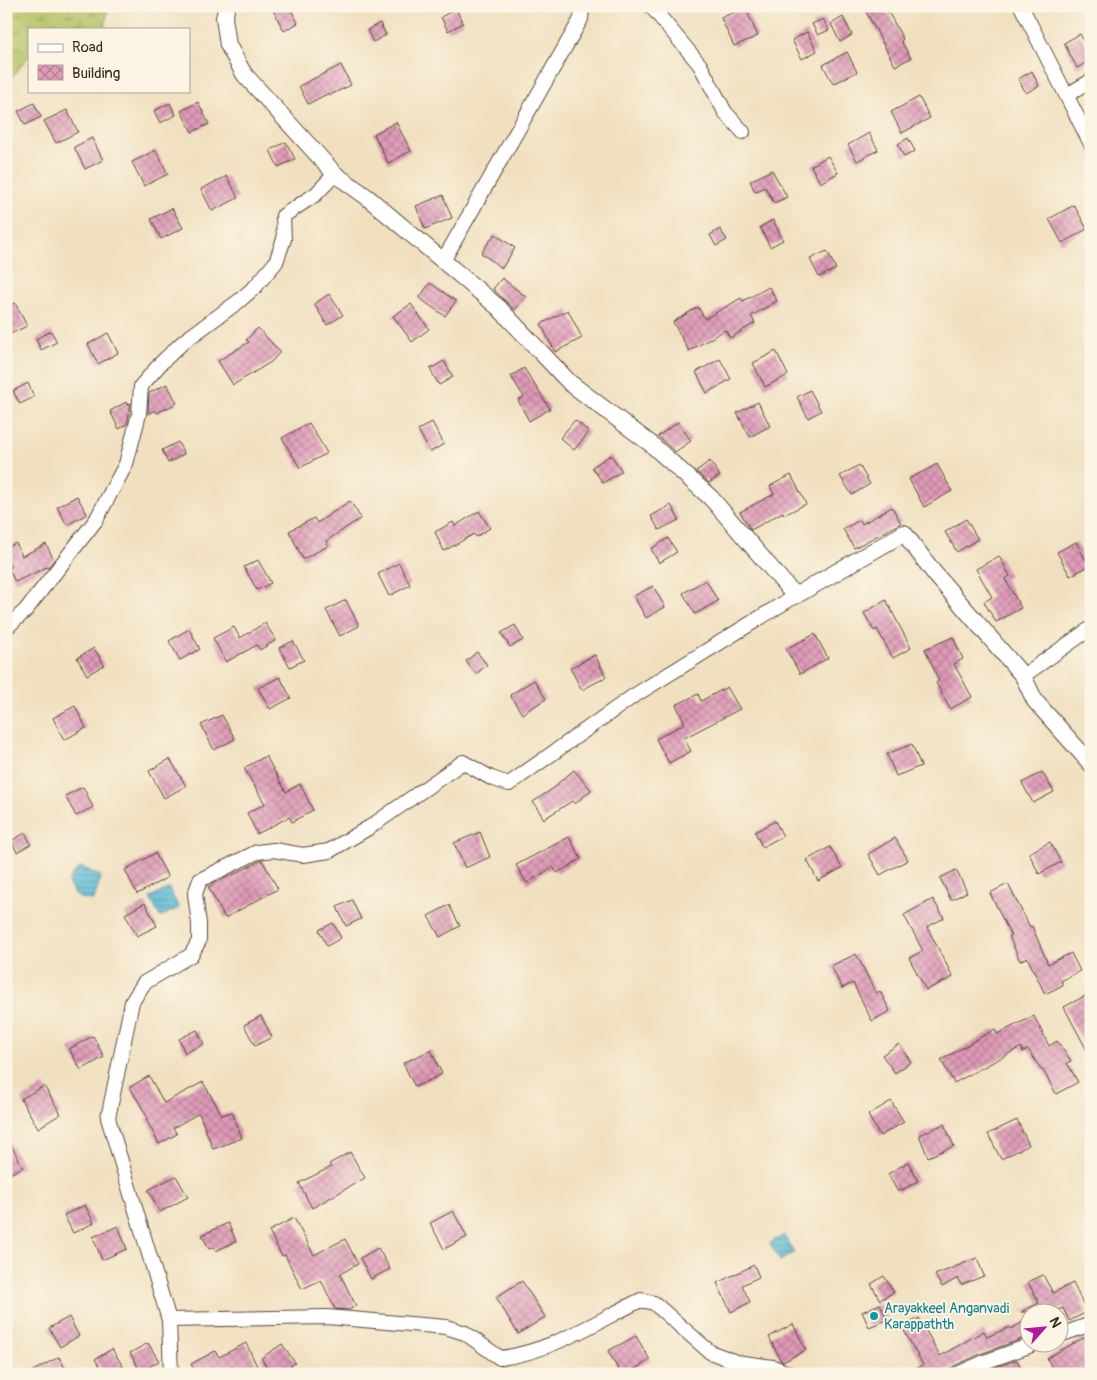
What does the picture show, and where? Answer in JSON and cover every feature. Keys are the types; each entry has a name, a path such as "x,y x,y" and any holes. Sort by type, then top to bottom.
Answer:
{"street":[{"path":"227,6 224,18 228,44 244,74 335,174 367,197 498,307 570,383 651,444 711,498 795,596"},
{"path":"443,261 581,19 582,6"},
{"path":"651,6 700,65 725,112 743,132"},
{"path":"1021,6 1091,144"},
{"path":"1067,95 1091,81"},
{"path":"6,628 25,611 96,520 126,464 139,414 141,386 183,342 239,301 256,286 276,262 284,239 283,216 316,194 335,174"},
{"path":"171,1374 169,1320 108,1118 132,1002 144,983 191,955 199,942 195,894 200,880 257,852 274,850 304,855 329,851 370,827 463,762 491,778 509,784 632,697 795,596 904,533 935,574 1023,676 1035,701 1091,764"},
{"path":"1023,676 1091,628"},
{"path":"169,1320 327,1317 446,1327 465,1333 500,1358 519,1356 544,1349 641,1300 654,1303 710,1352 736,1362 773,1367 790,1374"},
{"path":"1070,1332 1091,1324"},
{"path":"958,1374 1020,1349"}],"green space":[{"path":"6,6 109,6 104,28 28,28 28,57 6,84"}],"water":[{"path":"81,867 101,876 94,900 78,897 68,883 72,874"},
{"path":"169,888 179,908 160,917 150,898"},
{"path":"784,1235 794,1253 780,1261 770,1243"}],"building":[{"path":"271,6 289,6 298,23 284,31"},
{"path":"863,6 885,6 911,58 895,66"},
{"path":"745,7 758,36 734,46 721,18"},
{"path":"456,9 463,23 448,31 441,17"},
{"path":"843,17 852,35 840,42 831,24"},
{"path":"823,19 829,30 818,35 812,24"},
{"path":"380,23 386,35 373,42 367,30"},
{"path":"807,32 817,51 802,59 792,40"},
{"path":"1080,34 1091,54 1091,60 1077,68 1064,43"},
{"path":"847,52 857,72 833,84 823,65"},
{"path":"341,65 351,85 330,95 329,93 308,104 299,86"},
{"path":"1032,71 1039,86 1026,93 1018,79"},
{"path":"919,97 930,118 902,133 891,112"},
{"path":"198,102 209,124 192,132 181,111"},
{"path":"34,103 41,117 25,125 18,111"},
{"path":"170,103 176,115 160,123 154,111"},
{"path":"67,110 78,132 56,143 44,121"},
{"path":"396,122 411,151 388,163 374,134"},
{"path":"869,133 878,150 857,161 848,145"},
{"path":"92,138 103,160 85,169 74,147"},
{"path":"908,138 915,151 904,157 898,144"},
{"path":"286,142 295,159 278,167 270,150"},
{"path":"156,150 168,174 144,186 132,162"},
{"path":"828,156 838,173 820,183 811,166"},
{"path":"772,170 787,197 774,203 765,187 755,192 750,181"},
{"path":"227,176 238,198 212,211 201,189"},
{"path":"443,195 452,218 425,229 416,206"},
{"path":"1074,205 1087,229 1062,243 1049,219"},
{"path":"172,208 183,228 161,239 151,219"},
{"path":"773,220 783,240 770,247 760,227"},
{"path":"720,229 727,240 716,246 710,235"},
{"path":"495,234 515,248 502,268 481,253"},
{"path":"827,251 836,269 819,277 810,259"},
{"path":"502,278 526,297 515,310 493,289"},
{"path":"430,283 456,301 445,316 419,298"},
{"path":"769,287 777,301 751,316 755,323 730,338 725,330 689,351 673,322 698,307 705,319 741,298 743,301"},
{"path":"329,294 343,315 327,325 314,304"},
{"path":"15,303 27,326 6,336 6,307"},
{"path":"411,304 429,329 412,342 393,316"},
{"path":"568,310 582,338 555,352 541,324"},
{"path":"258,328 280,352 271,362 233,385 218,361 249,342 246,340"},
{"path":"51,331 57,342 41,350 36,339"},
{"path":"108,333 118,353 98,364 88,344"},
{"path":"776,351 788,375 765,387 753,363"},
{"path":"720,359 731,379 707,393 696,372"},
{"path":"444,361 453,377 439,385 430,369"},
{"path":"524,368 550,409 529,421 518,400 524,397 511,376"},
{"path":"28,383 34,397 20,404 13,391"},
{"path":"167,384 177,403 157,413 155,410 148,414 149,393"},
{"path":"810,390 821,411 808,418 797,397"},
{"path":"126,402 127,405 131,403 127,424 119,429 110,411"},
{"path":"758,402 770,426 750,437 737,413"},
{"path":"575,420 589,432 574,450 560,438"},
{"path":"432,422 444,444 430,452 418,430"},
{"path":"678,422 691,441 675,452 658,436"},
{"path":"309,423 327,453 300,468 282,438"},
{"path":"178,442 184,454 168,463 162,450"},
{"path":"611,455 622,471 603,483 592,467"},
{"path":"710,461 720,476 709,483 696,471"},
{"path":"937,464 952,491 924,507 909,479"},
{"path":"859,465 870,484 852,495 840,476"},
{"path":"791,475 806,504 784,515 783,512 751,530 740,512 774,494 770,486"},
{"path":"77,496 87,514 67,525 57,507"},
{"path":"350,501 361,518 326,541 328,546 303,559 289,531 314,518 317,523"},
{"path":"671,505 679,520 659,530 651,516"},
{"path":"892,507 901,523 854,548 843,529 860,520 862,524"},
{"path":"479,511 490,528 476,537 474,534 444,551 435,532 453,522 455,526"},
{"path":"966,519 978,539 957,552 945,532"},
{"path":"668,538 677,552 659,563 651,549"},
{"path":"1076,542 1089,566 1070,576 1057,552"},
{"path":"16,543 22,556 46,544 54,560 49,566 15,582 6,558 6,548"},
{"path":"999,556 1010,576 1005,579 1021,608 996,622 984,602 992,597 976,569"},
{"path":"258,560 271,583 257,590 244,567"},
{"path":"399,563 410,585 389,596 378,574"},
{"path":"706,580 718,601 695,614 683,593"},
{"path":"653,586 665,607 646,618 634,596"},
{"path":"346,600 359,626 340,636 326,610"},
{"path":"886,600 911,648 893,658 877,629 874,631 864,613"},
{"path":"265,623 276,640 260,650 257,645 226,662 213,638 234,627 240,638"},
{"path":"515,625 523,640 510,647 501,633"},
{"path":"189,629 200,649 180,660 169,641"},
{"path":"815,634 828,658 800,674 786,649"},
{"path":"953,637 963,659 954,664 972,697 950,709 936,683 939,681 925,649"},
{"path":"293,641 304,660 290,667 279,648"},
{"path":"94,648 104,665 87,675 77,658"},
{"path":"477,652 487,665 476,674 466,661"},
{"path":"595,655 606,677 582,690 570,668"},
{"path":"280,677 291,698 270,709 258,688"},
{"path":"534,680 546,699 522,714 510,695"},
{"path":"727,687 740,709 684,738 691,751 669,763 656,739 685,723 676,705 698,694 701,701"},
{"path":"75,706 86,728 64,740 53,718"},
{"path":"222,715 235,739 214,750 201,725"},
{"path":"912,744 921,766 896,776 887,754"},
{"path":"266,756 286,792 300,784 313,810 292,822 289,817 257,834 247,813 265,804 244,768"},
{"path":"170,759 186,786 164,798 149,771"},
{"path":"574,770 591,790 575,804 572,801 544,819 533,802 558,785"},
{"path":"1042,772 1054,792 1033,803 1022,783"},
{"path":"83,787 93,807 76,816 65,796"},
{"path":"775,821 783,836 762,847 755,832"},
{"path":"480,832 490,857 465,868 454,843"},
{"path":"25,833 31,844 17,852 11,841"},
{"path":"569,837 581,859 557,873 553,867 527,883 516,865"},
{"path":"895,838 908,860 880,875 868,854"},
{"path":"1050,842 1061,862 1039,874 1029,853"},
{"path":"830,847 842,868 818,881 807,860"},
{"path":"155,853 168,877 137,894 125,870"},
{"path":"262,860 278,889 225,918 208,887"},
{"path":"956,870 967,892 951,900 940,878"},
{"path":"1008,884 1030,927 1032,926 1048,964 1071,953 1080,971 1061,981 1063,985 1045,994 1027,957 1020,961 1009,936 1011,936 990,893"},
{"path":"933,899 944,918 927,927 953,977 926,990 909,958 923,951 904,915"},
{"path":"352,900 361,919 346,926 337,907"},
{"path":"145,903 157,926 137,936 125,914"},
{"path":"449,905 460,926 440,937 428,916"},
{"path":"333,923 341,938 327,946 319,930"},
{"path":"856,954 876,993 880,991 890,1011 872,1021 853,983 842,988 831,966"},
{"path":"1085,996 1091,1007 1091,1058 1064,1007"},
{"path":"261,1016 272,1037 255,1046 244,1025"},
{"path":"1034,1016 1049,1046 1057,1041 1071,1061 1067,1063 1078,1082 1056,1094 1043,1070 1028,1049 1023,1052 1021,1047 954,1083 941,1060 995,1029 997,1034"},
{"path":"197,1030 204,1044 185,1053 179,1039"},
{"path":"93,1036 104,1057 81,1070 69,1049"},
{"path":"899,1044 911,1062 895,1073 882,1055"},
{"path":"431,1050 442,1074 415,1087 403,1063"},
{"path":"149,1076 164,1103 203,1082 222,1115 232,1112 242,1138 213,1149 199,1113 173,1128 177,1134 159,1144 146,1119 148,1118 130,1087"},
{"path":"44,1086 61,1114 38,1128 21,1099"},
{"path":"891,1101 904,1122 880,1136 868,1115"},
{"path":"1017,1120 1029,1145 1001,1159 988,1134"},
{"path":"944,1124 954,1146 928,1157 919,1135"},
{"path":"6,1136 23,1167 6,1176"},
{"path":"350,1152 365,1178 312,1208 299,1183 331,1167 329,1164"},
{"path":"908,1162 918,1181 898,1192 888,1174"},
{"path":"176,1176 188,1197 160,1212 148,1190"},
{"path":"85,1205 94,1223 73,1233 64,1215"},
{"path":"453,1211 467,1237 444,1249 430,1223"},
{"path":"294,1218 314,1255 345,1239 358,1264 340,1274 356,1306 349,1310 335,1309 321,1280 302,1289 285,1255 282,1256 269,1231"},
{"path":"228,1223 236,1241 216,1251 214,1247 209,1249 202,1235"},
{"path":"118,1226 127,1249 102,1260 93,1237"},
{"path":"378,1248 390,1269 371,1279 360,1258"},
{"path":"977,1258 984,1276 961,1285 958,1278 942,1287 935,1275"},
{"path":"754,1265 759,1277 742,1285 750,1302 731,1312 717,1283"},
{"path":"1043,1275 1053,1293 1073,1283 1087,1312 1070,1320 1070,1302 1038,1302 1028,1282"},
{"path":"884,1276 894,1292 880,1300 871,1284"},
{"path":"522,1281 545,1317 518,1334 496,1297"},
{"name":"Arayakkeel Anganvadi Karappathth","path":"880,1304 887,1320 869,1327 862,1312"},
{"path":"69,1317 79,1336 60,1347 49,1328"},
{"path":"919,1318 940,1356 984,1331 987,1337 1020,1324 1020,1340 983,1353 954,1366 943,1374 907,1374 923,1365 902,1327"},
{"path":"793,1324 806,1350 783,1362 769,1337"},
{"path":"636,1336 650,1360 626,1374 621,1374 608,1351"},
{"path":"1085,1337 1091,1349 1091,1363 1071,1374 1055,1374 1047,1358 1058,1352 1070,1352 1070,1345"},
{"path":"148,1343 159,1361 141,1372 130,1353"},
{"path":"246,1343 257,1366 242,1374 237,1374 235,1369 226,1374 196,1374 191,1364 215,1351 219,1357"},
{"path":"282,1344 295,1363 279,1374 271,1374 261,1358"},
{"path":"112,1349 124,1368 114,1374 104,1374 95,1359"},
{"path":"59,1357 68,1374 27,1374"},
{"path":"1017,1360 1024,1374 983,1373 990,1369"}],"place":[{"name":"Arayakkeel Anganvadi Karappathth","path":"874,1316"}]}
